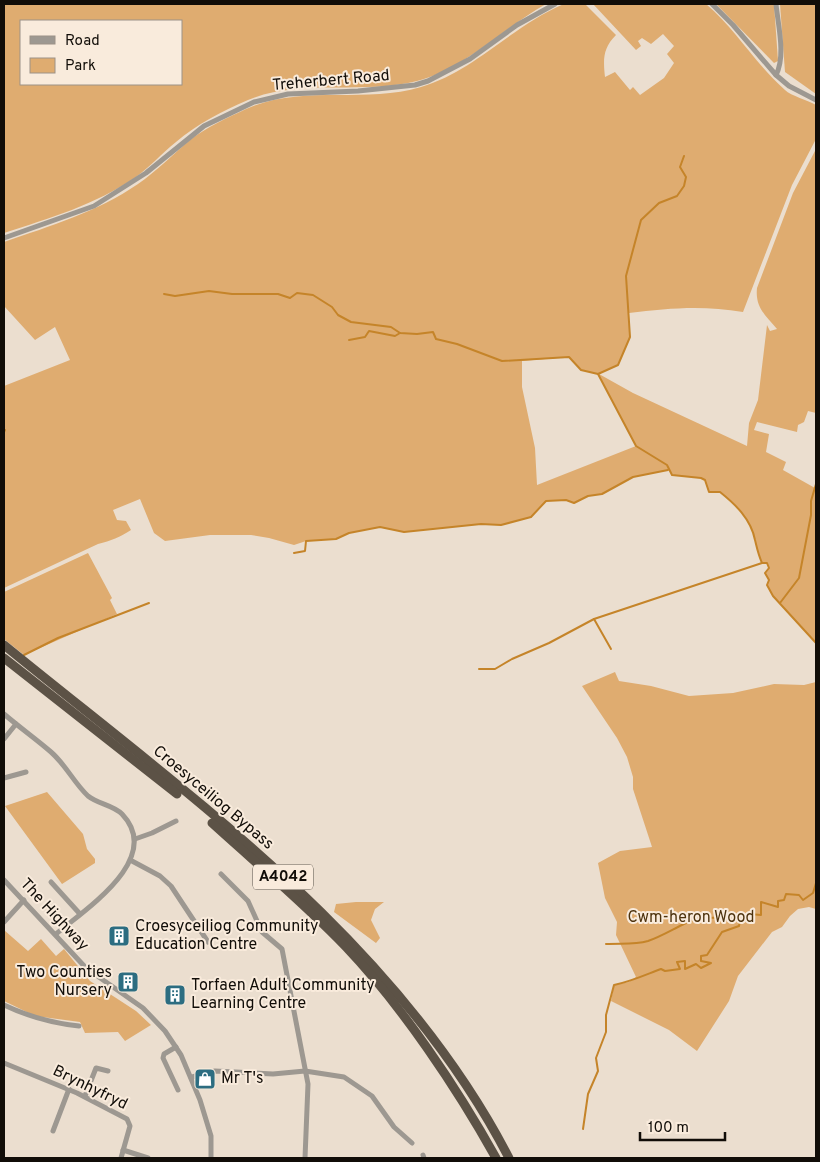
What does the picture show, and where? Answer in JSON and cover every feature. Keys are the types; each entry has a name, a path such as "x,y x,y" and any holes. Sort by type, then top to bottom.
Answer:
{"highway":[{"name":"Croesyceiliog Bypass","path":"4,646 205,809 303,894 421,1023 462,1078 509,1158"},
{"name":"Croesyceiliog Bypass","path":"4,658 200,812 346,947 384,991 417,1036 480,1130 496,1158"}],"street":[{"name":"Treherbert Road","path":"4,238 94,206 146,173 204,126 254,102 288,94 358,91 415,85 428,81 470,59 518,25 555,4"},
{"path":"712,4 739,31 776,75 789,86 816,100"},
{"path":"776,4 780,68 776,75"},
{"path":"4,714 51,752 91,798 120,812 133,831 135,839 132,860 119,877 56,934"},
{"path":"4,739 16,724"},
{"path":"17,767 19,774"},
{"path":"4,778 26,772"},
{"path":"135,839 176,821"},
{"path":"132,860 160,876 171,886 208,942"},
{"path":"221,874 248,901 262,932 276,947 282,949 308,1094 305,1158"},
{"name":"The Highway","path":"4,880 86,968 153,1017 176,1046 192,1077 208,1122 211,1158"},
{"path":"52,882 80,914"},
{"path":"4,922 24,900"},
{"path":"4,1005 24,1015 52,1023 79,1026"},
{"path":"176,1046 164,1054 163,1058 178,1090"},
{"name":"Brynhyfryd","path":"4,1063 85,1096 127,1119 130,1126 121,1158"},
{"path":"85,1096 96,1068 108,1071"},
{"path":"192,1077 214,1071 273,1074 305,1071 344,1077 372,1096 394,1127 412,1143"},
{"path":"52,1131 69,1089"},
{"path":"123,1150 148,1158"}],"green space":[{"path":"4,4 546,4 451,68 417,81 375,87 289,90 268,93 248,100 219,113 192,129 141,173 120,187 72,210 4,233"},
{"path":"564,4 585,4 616,35 606,49 605,77 615,72 630,90 633,87 640,95 664,78 674,63 667,54 674,46 663,34 651,44 642,38 638,41 641,46 636,50 593,4 706,4 727,24 774,80 791,94 816,105 816,139 792,185 743,312 714,308 686,308 629,313 630,337 618,365 599,374 633,393 747,446 749,423 758,400 767,325 770,331 777,329 759,306 757,288 793,193 816,149 816,413 808,411 804,422 798,425 797,432 757,422 754,430 769,434 766,452 786,462 783,470 815,488 816,484 816,643 773,596 767,585 769,580 765,573 769,568 767,563 762,563 753,532 742,513 720,492 709,492 705,480 672,475 669,470 633,477 602,494 588,496 574,503 566,500 546,501 531,517 501,525 481,524 404,532 380,527 349,533 336,539 306,541 294,545 251,535 210,535 165,541 154,533 140,499 113,510 117,520 126,521 131,530 4,588 4,386 70,360 55,327 35,340 4,306 4,242 73,218 106,203 145,179 197,135 246,109 289,97 377,94 421,87 441,80 459,70 545,13","holes":["569,357 581,370 598,374 636,446 537,485 535,448 522,387 522,361"]},
{"path":"716,4 774,4 778,61 774,63"},
{"path":"780,4 816,4 816,94 785,72"},
{"path":"88,553 112,598 110,600 117,614 24,655 4,639 4,592"},
{"name":"Cwm-heron Wood","path":"615,672 619,681 651,686 689,696 733,693 774,684 804,685 816,682 816,909 809,907 798,909 782,927 772,932 738,976 729,1001 697,1051 669,1030 611,1001 614,985 629,982 636,977 616,935 617,922 605,898 598,863 620,851 652,847 633,789 633,777 627,757 617,738 582,686"},
{"path":"47,792 83,834 87,849 95,859 95,863 62,884 5,806"},
{"path":"384,902 375,909 371,920 380,938 376,943 334,912 336,904"},
{"path":"4,930 28,951 41,939 56,956 64,949 90,981 136,1011 151,1025 125,1041 118,1032 85,1033 80,1022 35,1016 4,1001"}],"waterway":[{"path":"598,374 618,365 630,337 626,276 641,220 659,203 677,196 684,186 686,177 680,167 684,156"},
{"path":"164,294 175,296 209,291 232,294 278,294 290,298 297,293 313,295 332,307 338,315 351,322 391,327 400,333 417,334 433,332 436,339 457,344 502,361 569,357 581,370 598,374 636,446 667,465 672,475 705,480 709,492 720,492 742,513 753,532 762,563 767,563 769,568 765,573 769,580 767,585 773,596 816,643"},
{"path":"349,340 365,337 369,331 395,336 400,333"},
{"path":"294,553 305,551 306,541 336,539 349,533 380,527 404,532 481,524 501,525 531,517 546,501 566,500 574,503 588,496 602,494 633,477 668,470"},
{"path":"780,603 799,578 811,515 811,501 816,484"},
{"path":"479,669 495,669 594,619 762,563"},
{"path":"24,655 58,638 149,603"},
{"path":"594,619 611,649"},
{"path":"583,1129 588,1094 598,1071 596,1058 606,1032 606,1015 614,985 661,969 665,971 680,969 677,962 685,961 685,969 696,964 701,968 711,963 701,961 701,956 707,955 722,932 739,926 740,920 747,920 749,914 761,915 761,902 778,907 778,901 784,900 786,894 799,895 803,900 813,893 816,883"},
{"path":"606,944 648,941 693,920 713,918 740,920"}],"place":[{"name":"Croesyceiliog Community Education Centre","path":"119,936"},
{"name":"Two Counties Nursery","path":"128,982"},
{"name":"Torfaen Adult Community Learning Centre","path":"175,995"},
{"name":"Mr T's","path":"205,1079"}]}
